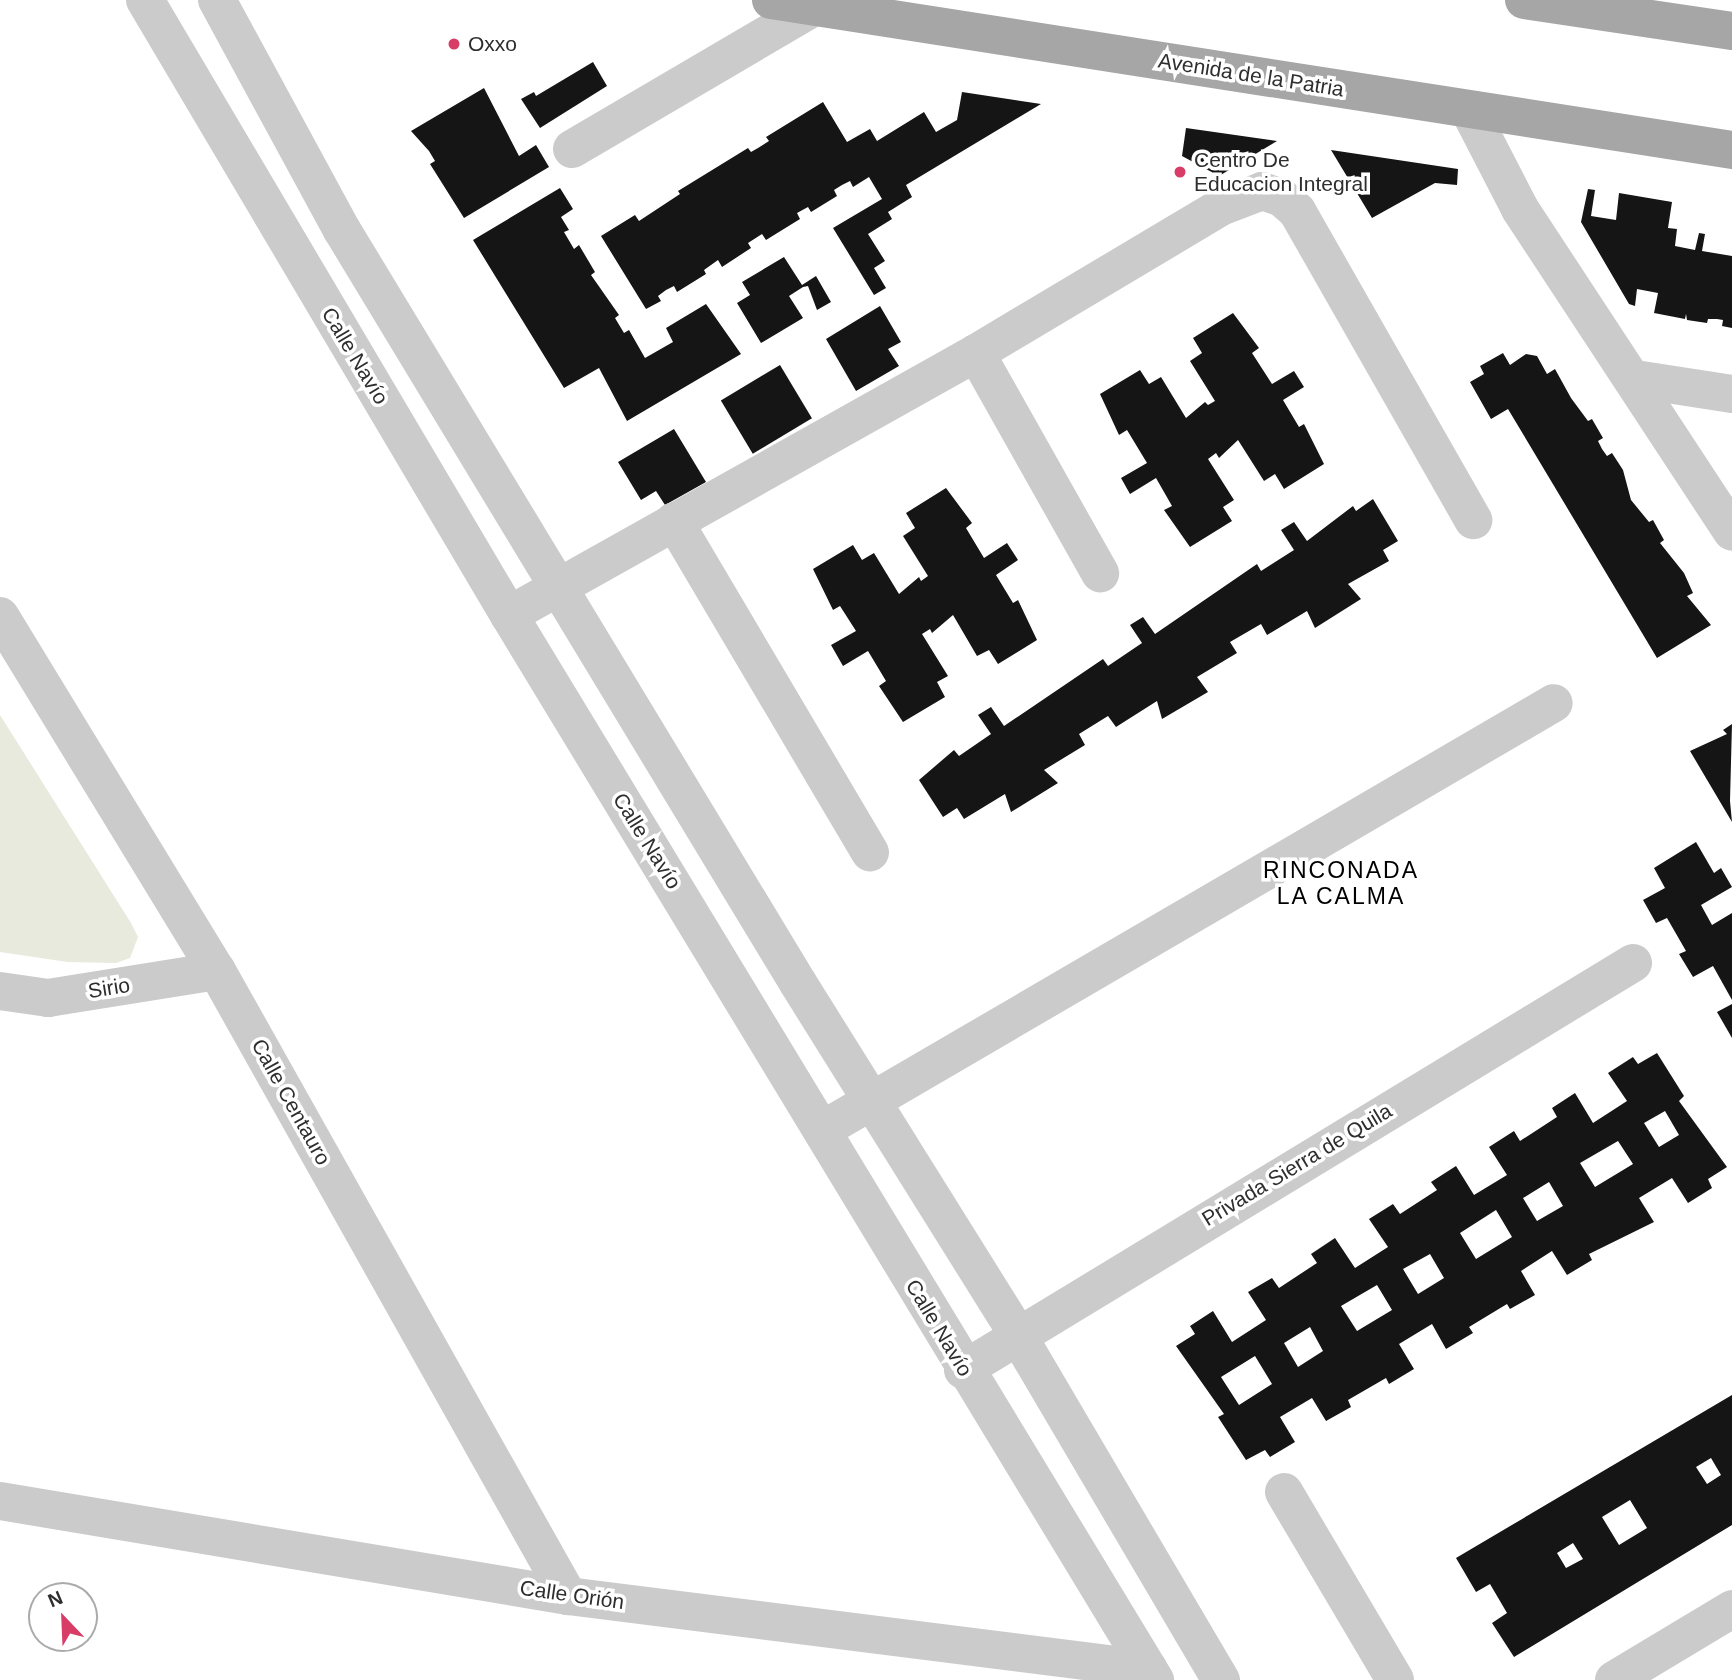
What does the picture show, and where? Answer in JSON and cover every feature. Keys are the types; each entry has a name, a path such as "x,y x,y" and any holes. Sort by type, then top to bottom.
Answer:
{"main road":[{"name":"Avenida de la Patria","path":"771,0 1732,150"},
{"path":"1524,0 1732,31"}],"street":[{"name":"Calle Navío","path":"145,0 509,615 822,1130 963,1370 1151,1674"},
{"path":"217,0 342,230 871,1101 1017,1334 1221,1680"},
{"path":"572,149 814,7"},
{"path":"1469,110 1520,209 1732,532"},
{"path":"509,615 976,353 1242,196 1262,191 1282,198 1297,211 1473,520"},
{"path":"976,353 1100,573"},
{"path":"1634,379 1732,394"},
{"path":"674,521 870,852"},
{"name":"Calle Centauro","path":"0,615 217,971 568,1596"},
{"path":"822,1130 1554,703"},
{"name":"Privada Sierra de Quila","path":"963,1370 1017,1334 1633,963"},
{"name":"Sirio","path":"0,991 48,998 217,971"},
{"path":"1284,1492 1395,1680"},
{"name":"Calle Orión","path":"0,1501 568,1596 1151,1674"},
{"path":"1614,1680 1732,1609"}],"shaded area":[{"path":"0,715 131,923 138,937 130,958 116,963 68,962 0,952"}],"building":[{"path":"593,62 607,86 540,128 521,99 534,92 536,96"},
{"path":"484,88 519,156 536,145 549,167 464,218 430,164 435,161 429,151 411,131"},
{"path":"962,92 1041,104 906,185 912,197 888,212 892,219 868,234 885,261 874,268 886,288 874,295 833,228 882,199 869,177 853,187 850,181 842,185 834,190 837,196 811,212 808,207 797,213 800,219 766,240 762,234 748,243 751,248 722,267 718,260 704,270 706,274 677,292 674,286 666,290 658,296 661,301 646,309 601,236 635,215 639,221 680,194 678,191 748,148 751,152 758,148 769,141 766,137 823,102 847,142 870,129 877,141 924,112 936,132 957,120"},
{"path":"1186,128 1277,141 1219,176 1182,156"},
{"path":"1331,150 1458,169 1457,185 1435,183 1372,218"},
{"path":"560,188 573,209 561,217 569,230 564,232 574,249 579,245 595,272 591,275 619,315 615,318 624,333 629,330 645,358 673,342 666,328 706,304 741,354 627,421 599,368 564,388 473,240"},
{"path":"1588,189 1595,190 1591,216 1616,220 1619,193 1672,202 1668,228 1677,229 1675,246 1695,250 1699,233 1705,234 1702,251 1732,256 1732,328 1722,326 1723,320 1708,319 1707,323 1687,320 1686,314 1685,319 1654,313 1658,293 1637,289 1635,306 1629,304 1581,222"},
{"path":"784,257 802,285 816,276 831,302 817,310 808,286 803,287 789,296 803,318 761,343 737,303 750,295 742,282"},
{"path":"880,306 901,342 888,349 899,366 856,391 826,339"},
{"path":"1233,313 1259,348 1252,353 1272,384 1294,371 1304,387 1283,400 1299,427 1304,424 1324,464 1284,489 1275,474 1264,481 1238,440 1219,458 1216,453 1208,459 1234,500 1223,507 1232,521 1190,547 1164,510 1172,506 1156,478 1130,494 1121,478 1147,463 1127,430 1119,435 1100,394 1140,370 1149,384 1161,377 1186,418 1205,402 1208,405 1215,401 1190,361 1202,353 1193,338"},
{"path":"1503,353 1510,365 1526,354 1537,356 1547,374 1555,369 1588,421 1592,419 1603,438 1598,441 1602,449 1607,456 1612,453 1623,470 1631,500 1649,522 1653,520 1664,540 1660,543 1684,573 1693,593 1687,596 1711,625 1657,658 1508,409 1491,419 1470,382 1484,374 1480,366"},
{"path":"780,365 812,418 753,454 721,401"},
{"path":"674,429 706,482 665,505 656,491 641,500 618,462"},
{"path":"946,488 972,523 966,528 984,558 1007,543 1018,560 996,575 1013,603 1018,600 1037,640 998,664 989,650 977,656 953,615 932,633 930,629 922,634 948,676 937,682 945,697 903,722 879,686 886,681 868,651 843,666 831,645 856,631 840,606 833,610 813,569 853,545 862,560 874,553 899,594 919,577 921,581 928,576 903,536 915,528 906,513"},
{"path":"1373,499 1398,541 1383,550 1389,561 1348,584 1361,599 1315,628 1307,611 1267,635 1261,624 1230,642 1237,653 1197,677 1208,692 1162,719 1157,701 1116,727 1108,716 1079,734 1085,745 1044,770 1058,783 1011,812 1005,794 964,819 957,808 943,817 919,780 954,750 959,756 991,734 978,715 991,707 1004,726 1103,659 1108,666 1142,643 1130,625 1143,617 1155,634 1257,564 1261,571 1294,550 1281,530 1294,522 1307,541 1353,506 1356,511"},
{"path":"1732,724 1732,822 1690,751 1727,734 1723,730"},
{"path":"1696,842 1714,873 1721,868 1732,887 1701,905 1712,925 1732,913 1732,1000 1713,966 1693,977 1679,954 1686,951 1667,918 1656,923 1643,900 1665,888 1654,868"},
{"path":"1732,1004 1732,1038 1717,1012"},
{"path":"1657,1053 1684,1096 1679,1101 1727,1167 1708,1179 1712,1188 1688,1203 1672,1178 1639,1198 1654,1222 1589,1254 1592,1260 1567,1275 1552,1251 1521,1271 1535,1295 1510,1309 1507,1304 1469,1327 1473,1333 1446,1349 1432,1324 1399,1344 1414,1369 1389,1384 1386,1378 1348,1400 1351,1407 1326,1421 1312,1398 1280,1417 1295,1442 1270,1457 1265,1450 1246,1460 1218,1417 1224,1414 1176,1346 1195,1334 1190,1326 1213,1311 1232,1342 1266,1320 1248,1292 1272,1278 1279,1288 1317,1263 1311,1254 1335,1238 1355,1268 1388,1247 1369,1219 1393,1204 1400,1214 1437,1190 1431,1182 1456,1166 1474,1195 1507,1175 1489,1147 1514,1131 1520,1141 1557,1117 1552,1108 1575,1093 1593,1123 1627,1101 1608,1073 1633,1057 1638,1064","holes":["1665,1111 1679,1135 1659,1147 1644,1123","1618,1141 1633,1164 1595,1187 1580,1163","1549,1182 1563,1206 1537,1221 1523,1198","1496,1210 1512,1237 1476,1259 1460,1233","1430,1254 1444,1278 1418,1294 1403,1269","1377,1285 1392,1310 1357,1331 1341,1306","1310,1327 1323,1351 1298,1367 1284,1343","1255,1356 1272,1384 1239,1405 1221,1377"]},
{"path":"1732,1395 1732,1525 1514,1657 1492,1623 1507,1613 1490,1584 1476,1592 1456,1558","holes":["1711,1458 1721,1475 1707,1484 1696,1467","1630,1500 1647,1528 1619,1545 1602,1517","1573,1543 1583,1559 1566,1568 1557,1553"]}],"place":[{"name":"Oxxo","path":"454,44"},
{"name":"Centro De Educacion Integral","path":"1180,172"}],"district":[{"name":"RINCONADA LA CALMA","path":"1341,883"}]}
